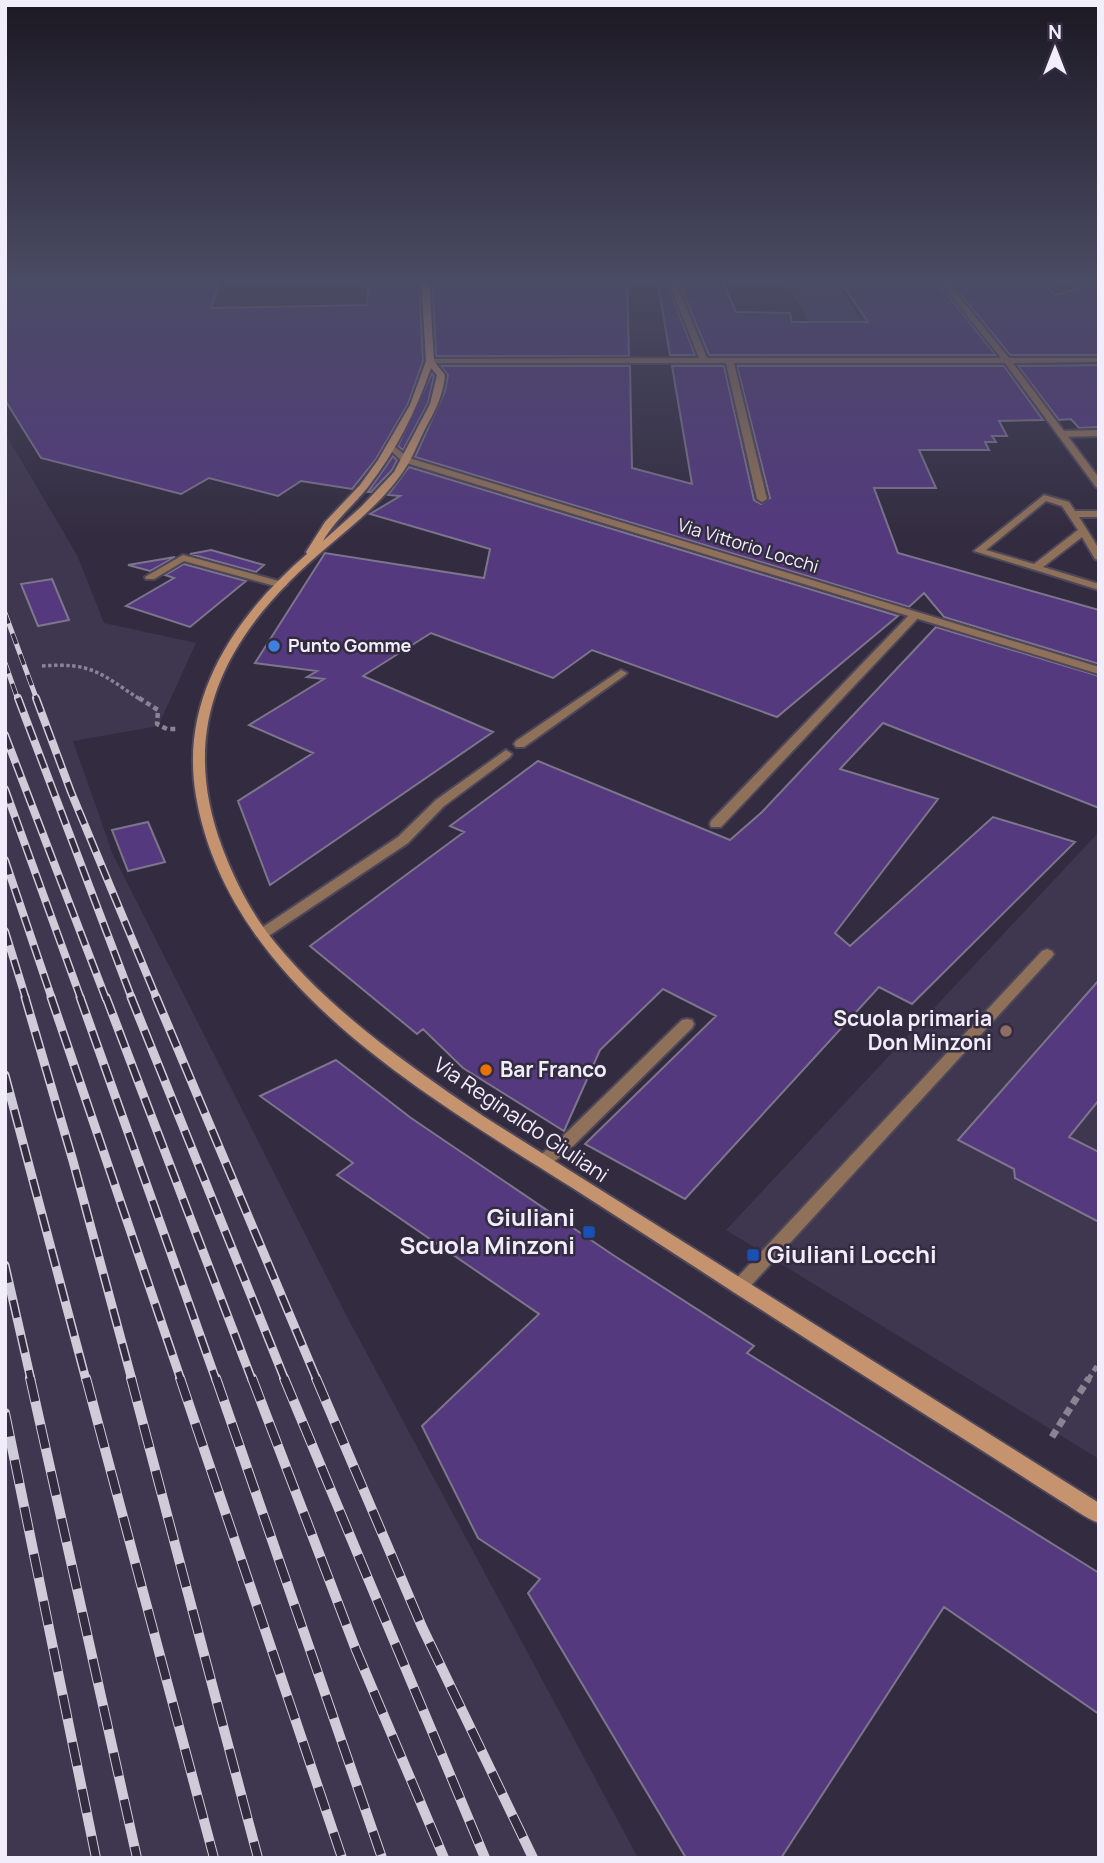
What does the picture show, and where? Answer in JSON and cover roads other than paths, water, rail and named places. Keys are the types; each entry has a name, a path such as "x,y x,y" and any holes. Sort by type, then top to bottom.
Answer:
{"main road":[{"name":"Via Reginaldo Giuliani","path":"304,562 328,524 363,487 391,447 414,405 429,365"},
{"name":"Via Reginaldo Giuliani","path":"433,365 441,375 440,395 397,473 348,527 304,562 282,585 229,653 211,690 200,730 201,783 215,844 227,877 262,934 332,1009 369,1040 459,1106 739,1287 1099,1514"}],"street":[{"path":"730,365 762,499"},
{"path":"1011,365 1099,485"},
{"path":"1061,434 1099,433"},
{"name":"Via Vittorio Locchi","path":"391,447 405,460 1099,671"},
{"path":"1099,557 1066,504 1044,498 979,551 1099,587"},
{"path":"1072,514 1099,514"},
{"path":"1035,568 1083,531"},
{"path":"150,577 183,558 282,585"},
{"path":"716,824 915,615"},
{"path":"520,744 621,673"},
{"path":"262,934 403,840 440,803 506,754"},
{"path":"739,1287 1046,954"},
{"path":"544,1161 568,1141 687,1024"}],"railway":[{"path":"5,613 37,700"},
{"path":"5,663 18,700"},
{"path":"18,698 132,999"},
{"path":"36,698 71,792 157,999"},
{"path":"5,735 106,999"},
{"path":"5,789 81,999"},
{"path":"5,860 52,999"},
{"path":"5,931 26,999"},
{"path":"25,997 73,1161 132,1380"},
{"path":"51,997 181,1380"},
{"path":"80,997 216,1380"},
{"path":"106,997 252,1380"},
{"path":"131,997 285,1380"},
{"path":"156,997 317,1380"},
{"path":"5,1075 86,1380"},
{"path":"5,1265 31,1380"},
{"path":"30,1378 137,1858"},
{"path":"86,1378 214,1858"},
{"path":"131,1378 258,1858"},
{"path":"180,1378 342,1858"},
{"path":"216,1378 382,1858"},
{"path":"252,1378 356,1650 444,1858"},
{"path":"284,1378 485,1858"},
{"path":"316,1378 422,1627 533,1858"},
{"path":"5,1413 96,1858"}],"place":[{"name":"Punto Gomme","path":"274,646"},
{"name":"Scuola primaria Don Minzoni","path":"1006,1031"},
{"name":"Bar Franco","path":"486,1070"},
{"name":"Giuliani Scuola Minzoni","path":"589,1232"},
{"name":"Giuliani Locchi","path":"753,1255"}]}
